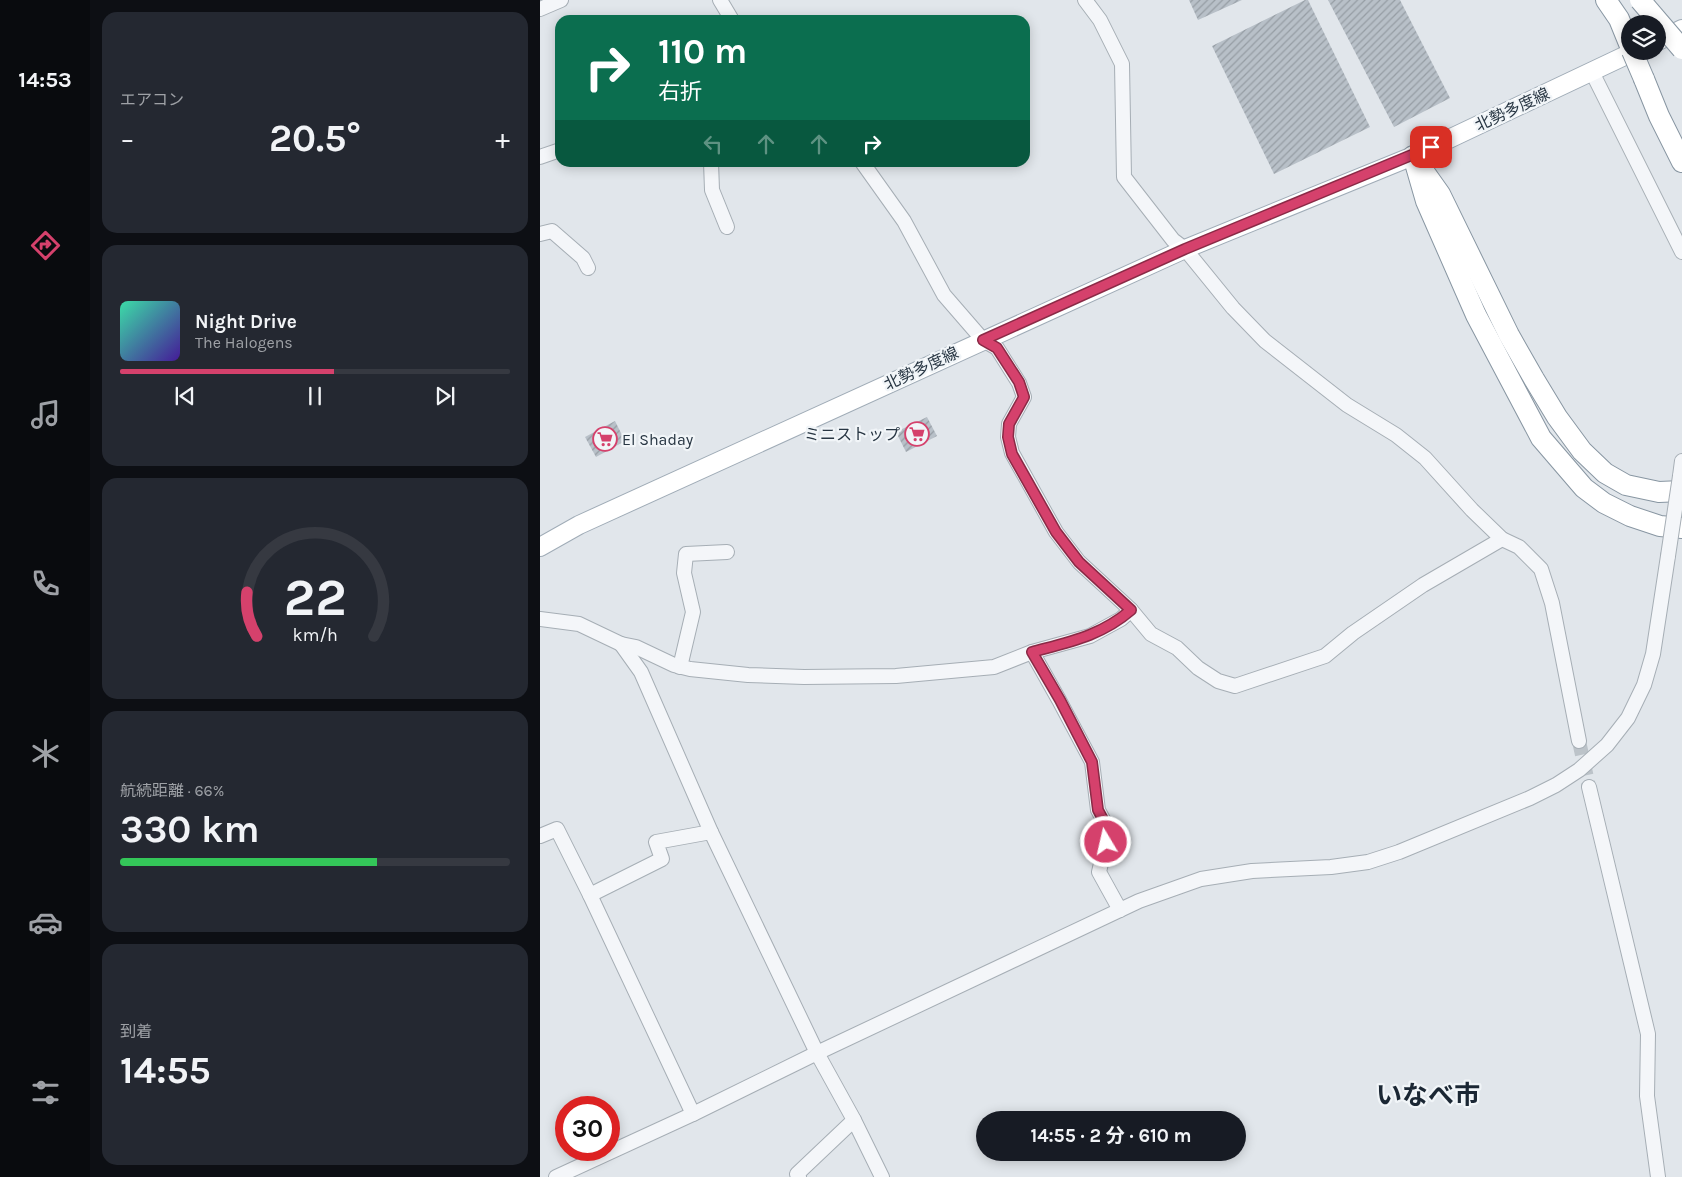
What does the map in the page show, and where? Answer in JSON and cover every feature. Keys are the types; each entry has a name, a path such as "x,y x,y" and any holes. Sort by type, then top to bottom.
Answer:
{"highway":[{"path":"1606,0 1621,24"},
{"path":"1640,0 1682,49"},
{"path":"1637,60 1659,116 1682,162"},
{"path":"1413,156 1440,194 1509,335 1534,379 1557,417 1582,451 1605,473 1626,485 1659,492 1681,484"},
{"path":"1413,156 1426,200 1476,315 1541,438 1584,488 1604,503 1630,516 1660,526 1682,528"}],"main road":[{"path":"1666,37 1682,29"},
{"name":"北勢多度線","path":"540,547 580,525 983,340 1185,249 1413,156 1621,58"}],"street":[{"path":"540,8 560,0"},
{"path":"720,0 729,15"},
{"path":"1086,0 1100,20 1122,64 1124,177 1173,240 1185,249 1233,308 1264,341 1347,405 1396,435 1425,458 1472,510 1502,539 1519,547 1541,569 1552,603 1579,741"},
{"path":"1592,72 1682,252"},
{"path":"540,156 555,152"},
{"path":"711,167 712,190 727,227"},
{"path":"866,167 904,221 944,296 983,340 997,348 1019,382 1024,397 1009,424 1008,437 1012,454 1056,532 1079,562 1131,610 1151,634 1177,648 1198,668 1218,680 1236,686 1325,656 1353,633 1422,585 1502,539"},
{"path":"540,234 552,230 583,258 588,268"},
{"path":"556,1177 1139,901 1201,879 1252,871 1331,867 1368,862 1399,852 1530,798 1572,775 1607,745 1628,718 1644,685 1653,654 1681,484 1682,461"},
{"path":"680,667 693,612 684,573 686,554 727,552"},
{"path":"540,618 579,624 621,644 636,647 680,667 690,669 748,675 804,677 896,676 994,667 1032,652 1090,636 1121,619 1131,610"},
{"path":"621,644 641,672 712,832 817,1053 854,1120 882,1177"},
{"path":"1032,652 1060,700 1092,762 1098,810 1106,825 1106,842 1098,872 1120,910"},
{"path":"1589,787 1648,1034 1647,1096 1658,1177"},
{"path":"540,836 556,828 590,895 692,1114"},
{"path":"590,895 662,859 656,842 712,832"},
{"path":"799,1177 797,1174 854,1120"}],"building":[{"path":"1189,0 1242,0 1198,20"},
{"path":"1308,0 1370,127 1274,174 1212,46"},
{"path":"1328,0 1400,0 1450,98 1394,127"},
{"name":"ミニストップ","path":"927,417 937,436 906,452 896,432"},
{"name":"El Shaday","path":"615,421 625,441 596,457 585,437"}],"tunnel":[{"path":"1579,741 1589,787"}],"place":[{"name":"ミニストップ","path":"917,434"},
{"name":"El Shaday","path":"605,439"}],"district":[{"name":"いなべ市","path":"1428,1095"}],"route":[{"path":"1106,842 1106,825 1098,810 1092,762 1060,700 1032,652 1090,636 1121,619 1131,610 1079,562 1056,532 1012,454 1008,437 1009,424 1024,397 1019,382 997,348 983,340 1185,249 1431,147"}]}
